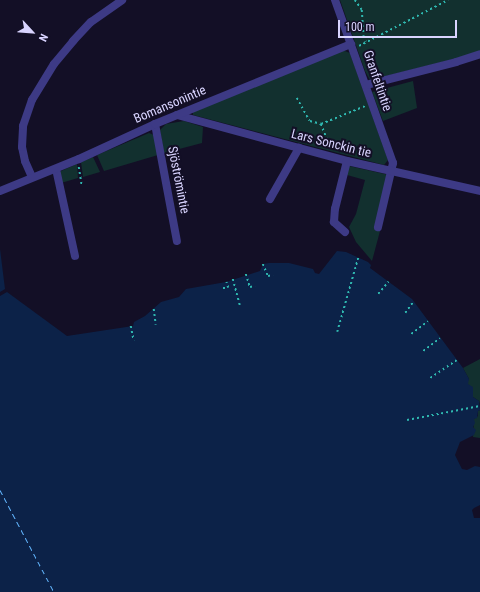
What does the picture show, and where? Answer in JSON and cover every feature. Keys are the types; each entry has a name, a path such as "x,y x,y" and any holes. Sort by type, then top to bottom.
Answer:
{"street":[{"path":"32,178 25,161 22,147 23,126 32,100 54,64 73,41 91,22 122,0"},
{"name":"Granfeltintie","path":"335,0 393,163 393,171"},
{"name":"Bomansonintie","path":"0,191 56,169 155,124 352,46"},
{"path":"366,85 456,62 480,54"},
{"name":"Lars Sonckin tie","path":"177,115 347,161 480,192"},
{"name":"Sjöströmintie","path":"155,124 177,241"},
{"path":"270,200 299,148"},
{"path":"345,232 334,222 335,210 347,161"},
{"path":"56,169 75,256"},
{"path":"378,227 393,171"}],"path":[{"path":"355,0 362,10 364,36 366,42"},
{"path":"352,46 366,42 448,0"},
{"path":"297,98 310,121 321,124 372,103"},
{"path":"321,124 331,149 332,157"},
{"path":"79,159 82,186"},
{"path":"337,332 358,258"},
{"path":"263,264 268,276 273,275"},
{"path":"246,274 250,287 255,286"},
{"path":"233,279 240,305"},
{"path":"223,288 228,288 226,282"},
{"path":"378,294 388,282"},
{"path":"405,313 413,302"},
{"path":"154,309 156,325"},
{"path":"411,334 428,321"},
{"path":"131,326 134,341"},
{"path":"424,351 440,338"},
{"path":"430,378 457,360"},
{"path":"407,420 480,406"}],"green space":[{"path":"340,0 480,0 480,51 466,56 370,80 365,71"},
{"path":"342,50 350,53 388,160 384,165 193,115 193,112"},
{"path":"413,81 417,108 383,121 372,92"},
{"path":"184,121 203,127 202,143 164,153 160,130 166,124"},
{"path":"149,133 154,135 158,155 104,171 97,155"},
{"path":"93,157 100,172 83,177 81,162"},
{"path":"77,164 78,178 61,183 59,173"},
{"path":"349,166 389,175 374,229 380,231 372,261 356,242 349,227 356,214 365,180 347,175"},
{"path":"480,359 480,404 479,401 473,397 467,382 469,379 463,368"},
{"path":"480,410 480,438 473,437 474,419 478,416 478,411"}],"water":[{"path":"0,249 5,289 0,292"},
{"path":"337,251 346,252 368,262 371,265 370,268 412,299 463,368 469,379 468,384 473,387 473,397 479,401 480,410 478,411 477,418 474,419 475,423 473,427 476,430 474,435 460,442 455,455 462,469 467,470 475,466 480,467 480,505 472,510 474,518 480,518 480,592 0,592 0,296 7,292 67,336 133,326 134,322 145,316 161,302 179,297 186,289 226,282 260,271 263,264 289,263 313,269 315,273 319,274"}],"ferry route":[{"path":"0,490 54,592"}]}
